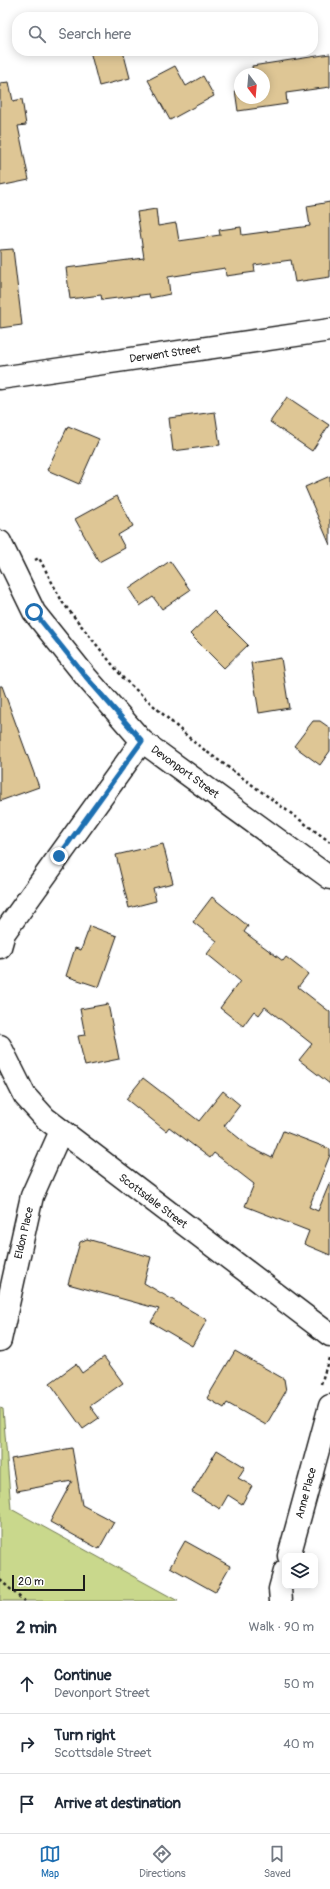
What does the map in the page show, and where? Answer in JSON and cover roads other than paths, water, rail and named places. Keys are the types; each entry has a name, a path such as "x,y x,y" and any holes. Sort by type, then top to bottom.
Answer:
{"street":[{"name":"Derwent Street","path":"0,378 330,330"},
{"name":"Devonport Street","path":"0,542 34,612 86,677 142,741 330,878"},
{"path":"0,946 4,933 142,741"},
{"name":"Scottsdale Street","path":"0,1046 25,1096 45,1118 330,1335"},
{"name":"Eldon Place","path":"0,1340 32,1196 61,1131"},
{"name":"Anne Place","path":"290,1553 330,1406"},
{"path":"281,1601 280,1589 282,1582"}]}
